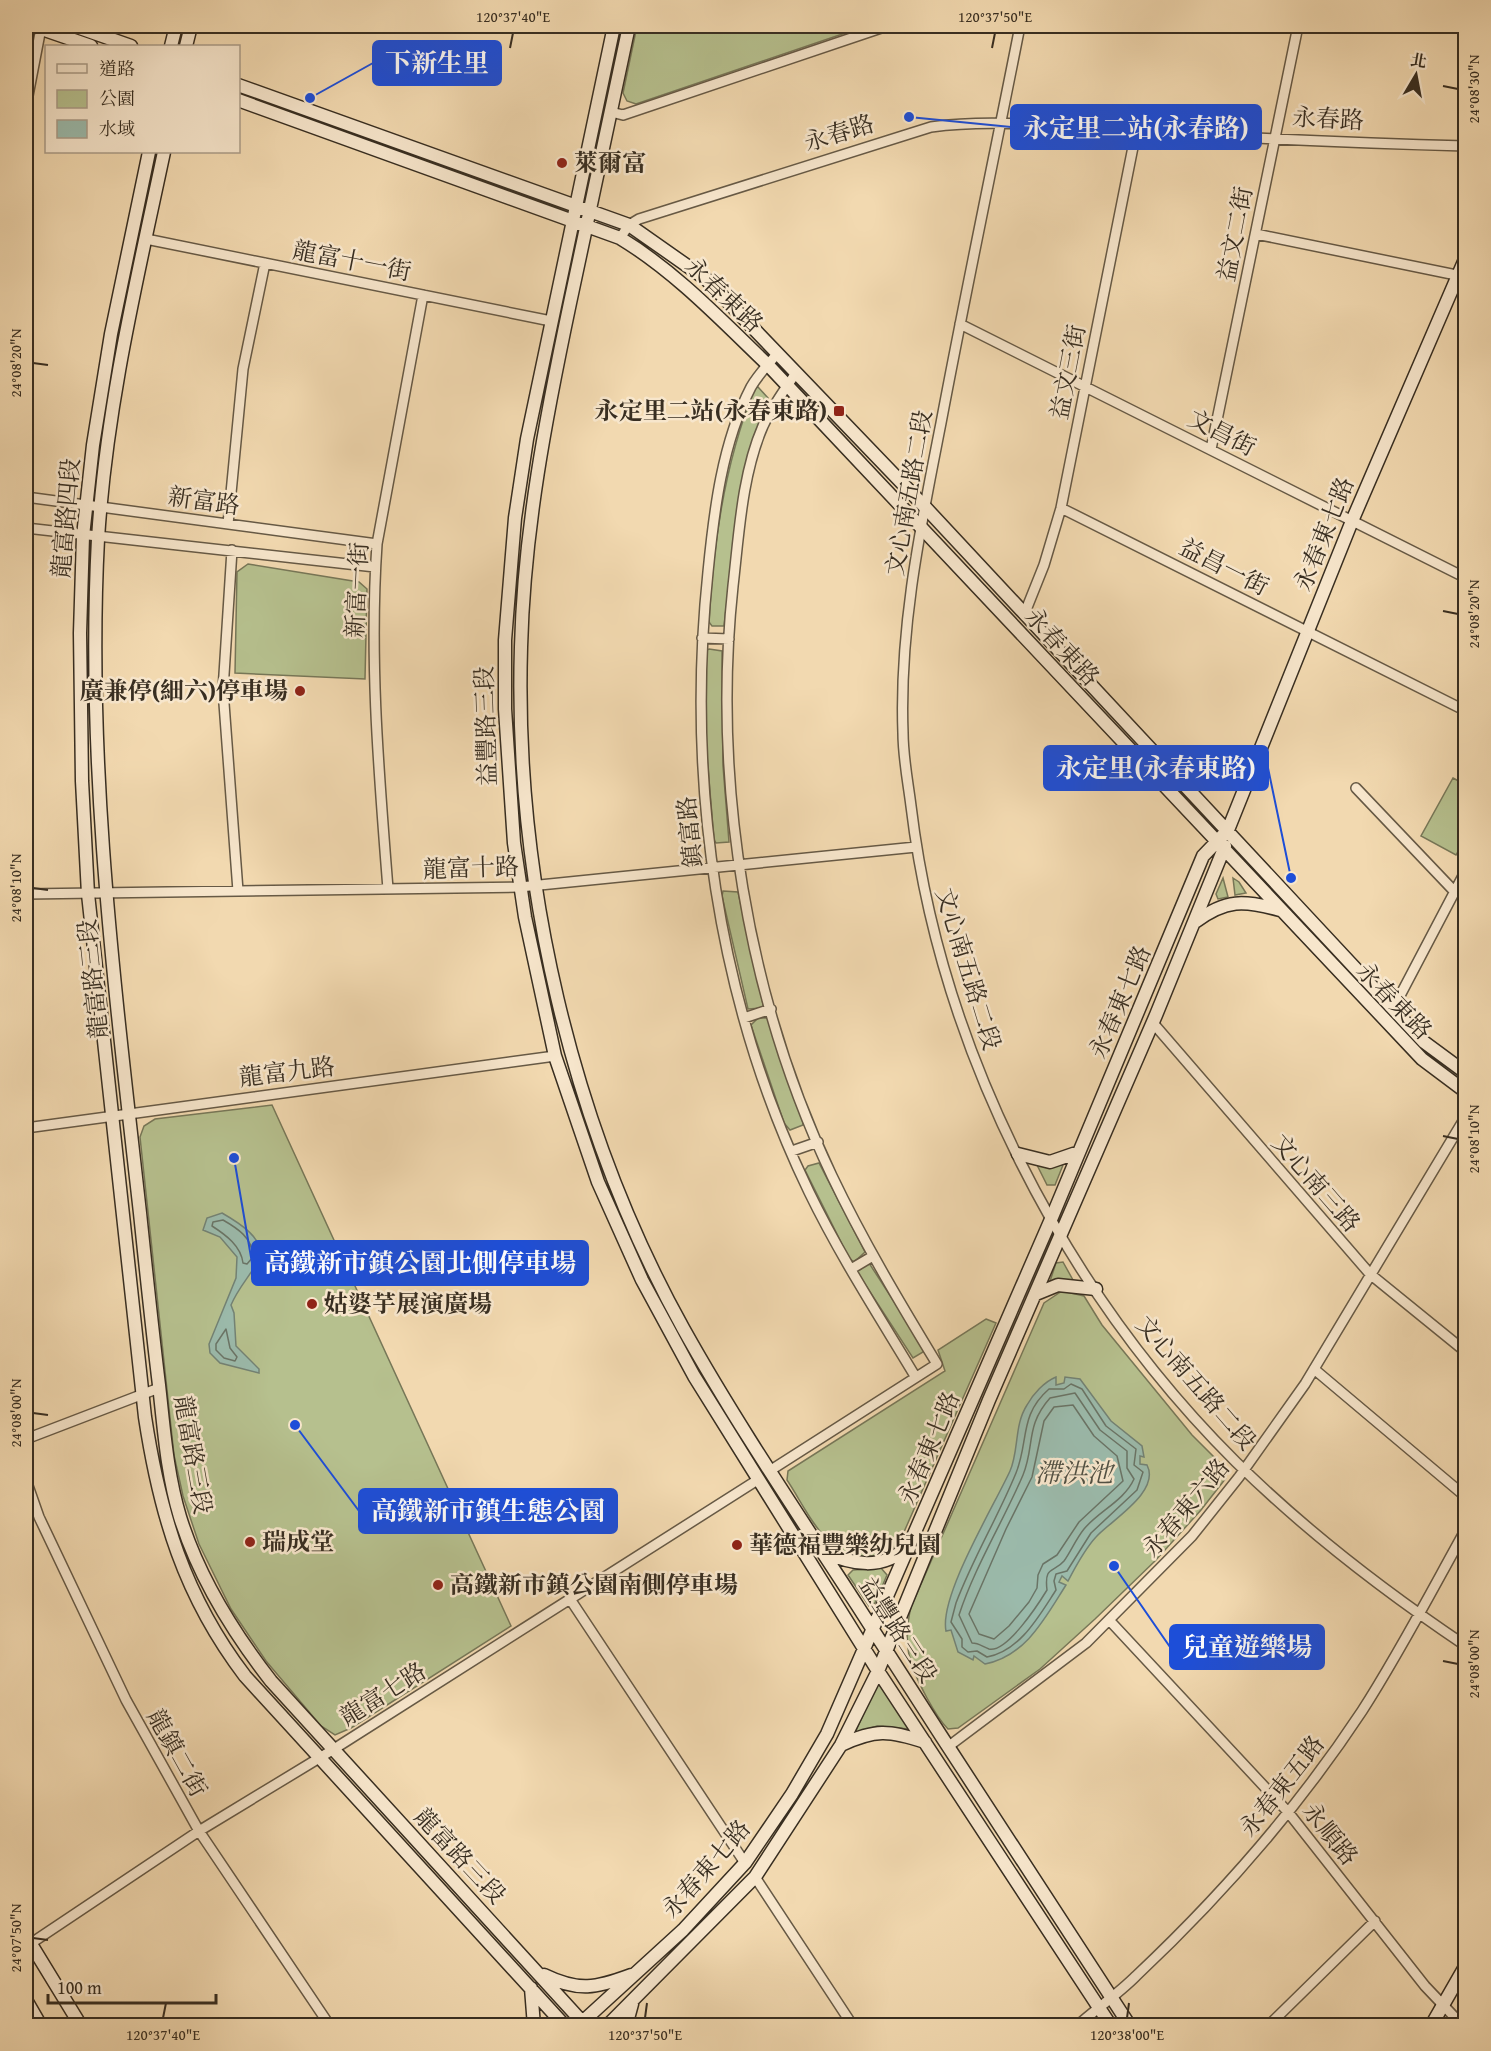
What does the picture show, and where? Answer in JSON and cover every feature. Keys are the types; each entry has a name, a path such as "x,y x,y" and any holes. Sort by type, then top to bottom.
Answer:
{"street":[{"path":"74,26 128,45"},
{"path":"171,45 176,26"},
{"path":"186,45 190,26"},
{"name":"益豐路三段","path":"614,26 527,439 515,518 505,640 509,782 520,886 533,962 555,1056 585,1147 616,1221 671,1336 878,1671 1111,2025"},
{"name":"益豐路三段","path":"629,26 541,440 524,592 521,729 523,784 536,885 565,1029 596,1129 630,1215 680,1323 744,1430 1130,2025"},
{"path":"611,112 623,115 887,26"},
{"name":"文心南五路二段","path":"1020,26 921,527 905,642 903,732 916,847 927,908 946,980 981,1075 1018,1154 1052,1217 1096,1289 1159,1375 1197,1420 1245,1470 1318,1537 1466,1646"},
{"name":"益文二街","path":"1211,449 1298,26"},
{"path":"26,105 37,27 88,45"},
{"path":"240,86 590,209 629,225 620,238 240,101"},
{"name":"永春路","path":"629,225 639,219 714,194 932,127 1000,123 1136,132 1466,146"},
{"name":"益文三街","path":"1024,615 1044,565 1061,508 1136,132"},
{"name":"龍富路四段","path":"88,894 81,759 80,633 83,536 111,334 149,153"},
{"name":"龍富路四段","path":"105,893 96,662 98,538 108,438 123,349 164,153"},
{"name":"永春東路","path":"629,225 706,279 925,507 1424,1042 1466,1073"},
{"path":"1256,234 1461,276"},
{"name":"永春東路","path":"620,238 691,291 768,365 1280,911 1422,1059 1466,1092"},
{"name":"龍富十一街","path":"146,239 551,321"},
{"name":"永春東七路","path":"607,2025 633,2002 755,1877 841,1745 878,1671 1035,1294 1153,1023 1194,923 1220,847 1307,631 1352,521 1461,276 1466,257"},
{"path":"228,524 243,369 265,263"},
{"name":"新富一街","path":"388,890 373,667 376,544 423,295"},
{"name":"文昌街","path":"960,324 1466,578"},
{"name":"鎮富路","path":"778,353 751,387 731,438 712,528 702,638 700,697 705,812 713,868 744,1018 792,1151 808,1191 851,1269 915,1376 937,1364 873,1256 818,1142 760,978 739,865 726,724 729,639 741,528 756,444 774,405 796,373"},
{"name":"新富路","path":"26,497 376,544"},
{"name":"益昌一街","path":"1061,508 1466,711"},
{"name":"新富路","path":"26,528 98,538 232,550 375,567"},
{"path":"232,550 223,690 238,891"},
{"path":"702,638 729,639"},
{"path":"1356,788 1454,891"},
{"name":"龍富十路","path":"26,894 388,890 520,886 916,847"},
{"name":"永春東七路","path":"583,2024 683,1930 745,1863 792,1794 828,1734 866,1651 1052,1217 1203,856 1220,847"},
{"path":"1393,1009 1466,870"},
{"name":"龍富路三段","path":"105,893 159,1388 174,1491 181,1518 204,1578 245,1648 271,1681 540,1973 583,2024"},
{"name":"龍富路三段","path":"88,894 152,1468 165,1520 184,1573 203,1612 245,1676 565,2025"},
{"path":"1194,923 1215,909 1232,903 1250,903 1280,911"},
{"path":"744,1018 771,1009"},
{"name":"文心南三路","path":"1153,1023 1370,1274 1466,1352"},
{"name":"龍富九路","path":"26,1128 555,1056"},
{"name":"永春東六路","path":"949,1746 1077,1650 1110,1621 1192,1536 1245,1470 1314,1369 1466,1116"},
{"path":"792,1151 818,1142"},
{"path":"1018,1154 1050,1162 1079,1152"},
{"path":"616,1221 630,1215"},
{"path":"851,1269 873,1256"},
{"path":"1035,1294 1058,1285 1096,1289"},
{"path":"1314,1369 1466,1497"},
{"path":"771,1470 915,1376"},
{"path":"26,1439 159,1388"},
{"name":"龍富七路","path":"28,1940 759,1479"},
{"name":"龍鎮二街","path":"26,1480 39,1517 126,1700 198,1831 330,2025"},
{"name":"永春東五路","path":"1077,2025 1135,1978 1233,1878 1288,1812 1362,1710 1466,1529"},
{"path":"822,1551 852,1563 867,1564 899,1555 911,1543"},
{"path":"570,1599 745,1863"},
{"name":"永順路","path":"1110,1621 1288,1812 1442,2005 1463,2025"},
{"path":"841,1745 861,1736 879,1732 892,1732 925,1742"},
{"path":"755,1877 852,2025"},
{"path":"1268,2025 1375,1921"},
{"path":"28,1940 81,2025"},
{"path":"1431,2025 1466,1965"},
{"path":"540,1973 577,1987 591,1987 637,1972"},
{"path":"531,1986 534,2025"},
{"path":"26,2000 41,2025"},
{"path":"626,2025 633,2002"}],"green space":[{"path":"637,26 866,26 636,104 627,101 623,93"},
{"path":"758,387 768,398 751,446 739,499 724,626 712,626 709,622 711,593 722,503 736,444 755,388"},
{"path":"248,564 359,582 367,589 365,679 235,673 237,572"},
{"path":"709,649 722,651 723,766 729,842 716,843 705,731 706,651"},
{"path":"1453,778 1466,785 1465,839 1456,855 1421,836"},
{"path":"1223,878 1228,897 1218,899 1216,894"},
{"path":"1233,878 1239,882 1246,893 1235,895"},
{"path":"723,891 738,892 762,1008 748,1009 722,896"},
{"path":"758,1018 768,1018 802,1117 803,1125 790,1130 784,1123 751,1025"},
{"path":"272,1105 511,1626 351,1728 335,1735 321,1726 266,1661 231,1609 199,1544 183,1496 174,1455 140,1137 144,1126 155,1119"},
{"path":"819,1163 865,1252 854,1262 849,1258 805,1170 808,1166"},
{"path":"1037,1165 1063,1165 1055,1185 1047,1185"},
{"path":"1063,1262 1073,1280 1050,1281 1056,1263"},
{"path":"869,1263 924,1348 923,1352 913,1358 857,1272"},
{"path":"1062,1291 1084,1296 1102,1325 1192,1435 1225,1469 1226,1478 1201,1510 1155,1561 1040,1669 958,1728 948,1729 932,1706 912,1664 907,1643 911,1607 1044,1303"},
{"path":"986,1319 996,1323 900,1541 891,1549 876,1555 856,1556 843,1551 831,1543 811,1520 787,1480 788,1471 945,1371 938,1350"},
{"path":"881,1568 887,1575 875,1603 869,1606 848,1575 853,1570"},
{"path":"878,1681 909,1729 877,1726 855,1733"}],"water":[{"path":"222,1213 249,1232 259,1246 258,1261 231,1305 234,1313 236,1346 259,1369 259,1373 220,1363 210,1353 209,1344 236,1278 237,1257 220,1237 203,1230 207,1218"},
{"name":"滯洪池","path":"1056,1377 1056,1385 1064,1383 1065,1377 1080,1379 1111,1421 1142,1446 1144,1457 1140,1456 1140,1464 1147,1465 1149,1475 1147,1485 1132,1505 1092,1542 1080,1558 1068,1581 1062,1576 1059,1582 1066,1585 1033,1634 1012,1653 985,1664 974,1656 973,1660 958,1652 951,1630 946,1631 946,1616 951,1596 969,1551 1010,1471 1023,1413 1036,1393"}],"place":[{"name":"下新生里","path":"310,98"},
{"name":"永定里二站(永春路)","path":"909,117"},
{"name":"萊爾富","path":"562,163"},
{"name":"永定里二站(永春東路)","path":"839,411"},
{"name":"廣兼停(細六)停車場","path":"300,691"},
{"name":"永定里(永春東路)","path":"1291,878"},
{"name":"高鐵新市鎮公園北側停車場","path":"234,1158"},
{"name":"姑婆芋展演廣場","path":"312,1304"},
{"name":"高鐵新市鎮生態公園","path":"295,1425"},
{"name":"瑞成堂","path":"250,1542"},
{"name":"華德福豐樂幼兒園","path":"737,1545"},
{"name":"兒童遊樂場","path":"1114,1566"},
{"name":"高鐵新市鎮公園南側停車場","path":"438,1585"}]}
